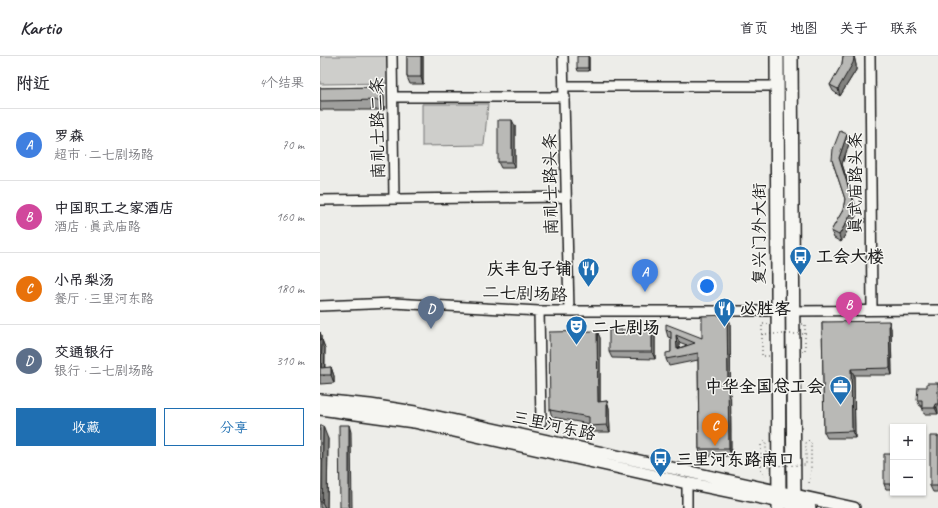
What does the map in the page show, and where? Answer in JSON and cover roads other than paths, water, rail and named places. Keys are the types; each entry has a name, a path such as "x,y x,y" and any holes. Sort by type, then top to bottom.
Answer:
{"highway":[{"name":"复兴门外大街","path":"777,56 779,501"},
{"name":"复兴门外大街","path":"791,56 794,502"}],"main road":[{"name":"三里河东路","path":"320,400 370,405 416,412 779,501"},
{"name":"三里河东路","path":"320,409 414,422 687,483 779,501"},
{"path":"779,501 794,502 812,500 854,508"},
{"path":"794,502 810,508"}],"street":[{"name":"南礼士路二条","path":"392,56 390,91 394,199"},
{"name":"南礼士路头条","path":"564,56 569,311"},
{"name":"真武庙路头条","path":"870,56 872,310"},
{"path":"564,86 777,86"},
{"path":"390,91 565,97"},
{"path":"320,200 566,197"},
{"name":"二七剧场路","path":"320,306 393,303 539,311 777,311"},
{"path":"793,311 938,310"},
{"path":"539,311 541,422"},
{"path":"687,483 687,508"}],"place":[{"name":"工会大楼","path":"801,276"},
{"name":"庆丰包子铺","path":"588,288"},
{"name":"罗森","path":"645,292"},
{"name":"中国职工之家酒店","path":"849,325"},
{"name":"必胜客","path":"725,328"},
{"name":"交通银行","path":"431,329"},
{"name":"二七剧场","path":"577,346"},
{"name":"中华全国总工会","path":"840,406"},
{"name":"小吊梨汤","path":"715,446"},
{"name":"三里河东路南口","path":"660,478"}]}
